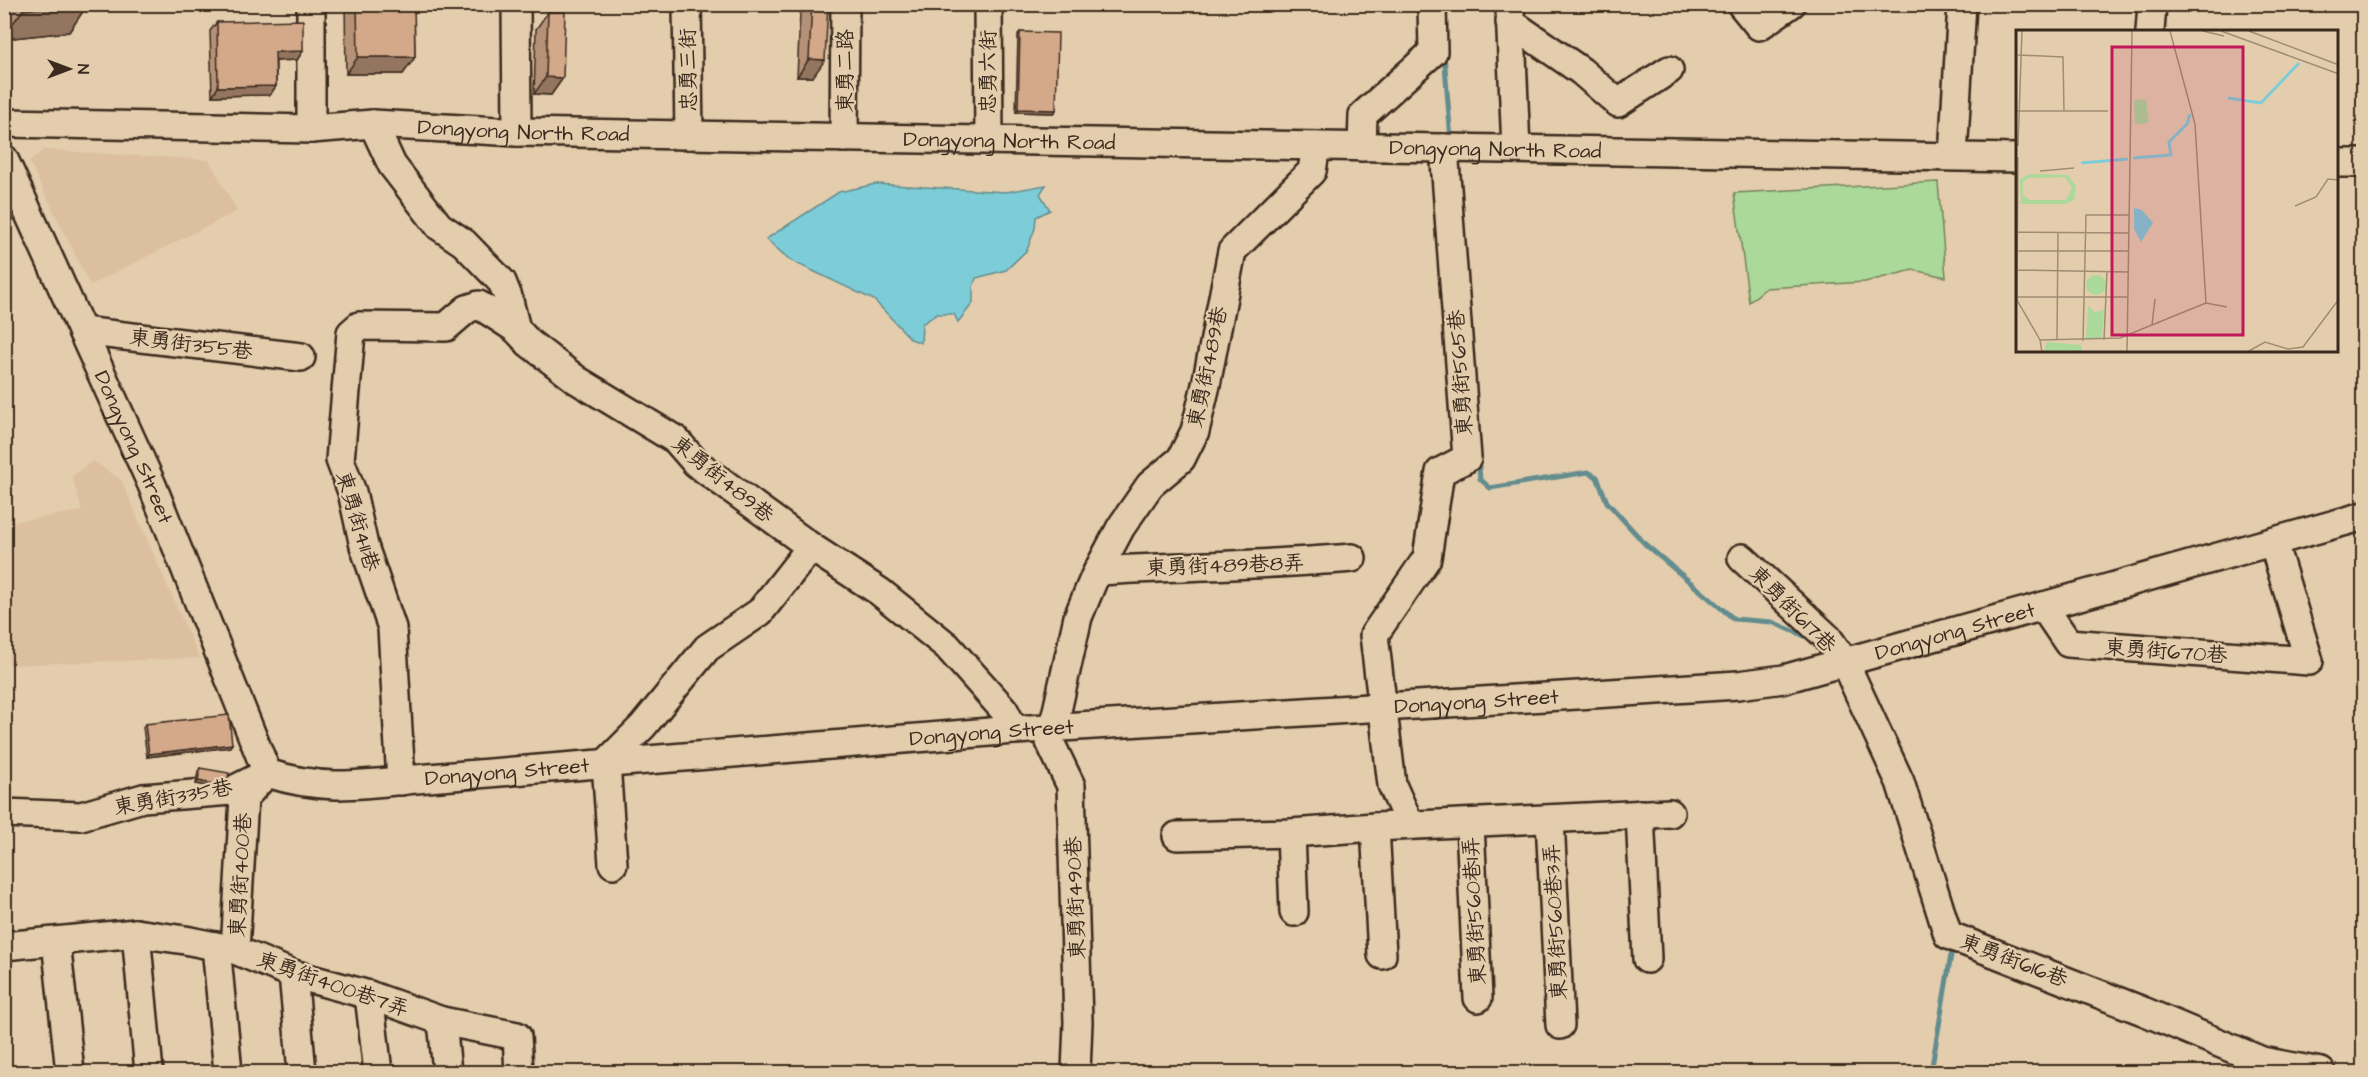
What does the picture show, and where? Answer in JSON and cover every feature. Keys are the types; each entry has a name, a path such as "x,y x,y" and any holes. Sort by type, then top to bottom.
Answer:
{"street":[{"path":"311,4 311,129"},
{"path":"516,4 517,132"},
{"name":"忠勇三街","path":"687,4 688,135"},
{"name":"東勇二路","path":"844,138 845,4"},
{"name":"忠勇六街","path":"988,4 989,140"},
{"path":"1362,147 1363,115 1433,52 1432,4"},
{"path":"1741,4 1759,26 1791,4"},
{"path":"1953,156 1962,4"},
{"path":"2150,30 2152,4"},
{"path":"1510,13 1618,103 1670,70"},
{"path":"1510,13 1516,149"},
{"name":"Dongyong North Road","path":"4,123 311,129 373,124 517,132 2016,158"},
{"path":"373,124 392,165 440,226 464,243 502,282 516,329"},
{"name":"東勇街489巷","path":"1054,727 1077,617 1098,571 1121,527 1150,484 1181,459 1195,431 1232,251 1312,171 1316,146"},
{"name":"東勇街565巷","path":"1382,708 1374,635 1426,558 1440,472 1467,458 1452,148"},
{"name":"Dongyong Street","path":"4,159 152,485 267,773 312,785 356,786 1014,729 1738,685 1784,679 2364,516"},
{"path":"2338,163 2364,163"},
{"name":"東勇街411巷","path":"401,781 392,628 364,546 352,492 340,460 351,333 359,326 446,327 467,309 479,305 516,329"},
{"name":"東勇街489巷","path":"516,329 544,356 577,380 676,440 696,463 811,547 880,592 947,646 1004,710 1014,729"},
{"name":"東勇街355巷","path":"82,332 301,357"},
{"name":"東勇街670巷","path":"2043,606 2068,644 2309,661 2273,542"},
{"path":"613,864 606,763 643,726 707,648 760,612 811,547"},
{"name":"東勇街489巷8弄","path":"1098,571 1197,565 1264,565 1352,558"},
{"name":"東勇街617巷","path":"1742,558 1828,638 1844,661"},
{"name":"東勇街616巷","path":"1844,661 1900,782 1948,934 2144,1011 2262,1061 2321,1072"},
{"path":"1382,708 1392,785 1410,825"},
{"name":"東勇街490巷","path":"1054,727 1050,742 1071,786 1078,1022 1076,1072"},
{"name":"東勇街335巷","path":"4,813 81,816 143,798 231,791 267,773"},
{"name":"東勇街400巷","path":"228,1072 226,948 244,798 267,773"},
{"path":"1178,836 1291,833 1374,826 1470,824 1670,813"},
{"path":"1640,814 1647,959"},
{"name":"東勇街560巷3弄","path":"1550,819 1560,1025"},
{"name":"東勇街560巷1弄","path":"1470,824 1478,998"},
{"path":"1374,826 1382,955"},
{"path":"1291,833 1294,912"},
{"path":"136,933 149,1072"},
{"name":"東勇街400巷7弄","path":"4,946 136,933 226,948 293,974 369,995 442,1021 517,1036 519,1072"},
{"path":"56,941 70,1072"},
{"path":"293,974 302,1072"},
{"path":"369,995 378,1072"},
{"path":"442,1021 447,1072"}],"shaded area":[{"path":"44,150 209,160 237,211 90,285 29,161"},
{"path":"93,461 121,480 199,658 5,665 5,523 82,511 72,476"}],"green space":[{"path":"1938,182 1946,277 1913,270 1865,282 1766,288 1749,302 1734,193"}],"water":[{"path":"876,184 1006,192 1046,185 1040,194 1050,210 1036,217 1035,228 1027,250 1006,270 976,278 973,287 973,303 958,322 954,314 937,314 922,324 921,343 911,339 874,300 790,260 766,239 839,192"}],"building":[{"path":"22,4 67,4 23,10"},
{"path":"357,4 414,4 415,57 358,57"},
{"path":"812,4 828,4 825,60 809,59"},
{"path":"548,12 565,12 563,78 546,77"},
{"path":"303,20 303,51 275,52 276,86 218,87 217,22"},
{"path":"1020,32 1058,33 1056,110 1018,109"},
{"path":"229,715 232,744 149,754 145,724"},
{"path":"200,768 229,773 226,786 198,781"}],"waterway":[{"path":"1444,54 1451,140"},
{"path":"1478,458 1480,479 1490,488 1588,472 1597,477 1607,502 1646,545 1734,619 1772,622 1814,640"},
{"path":"1931,1072 1951,955"}]}
